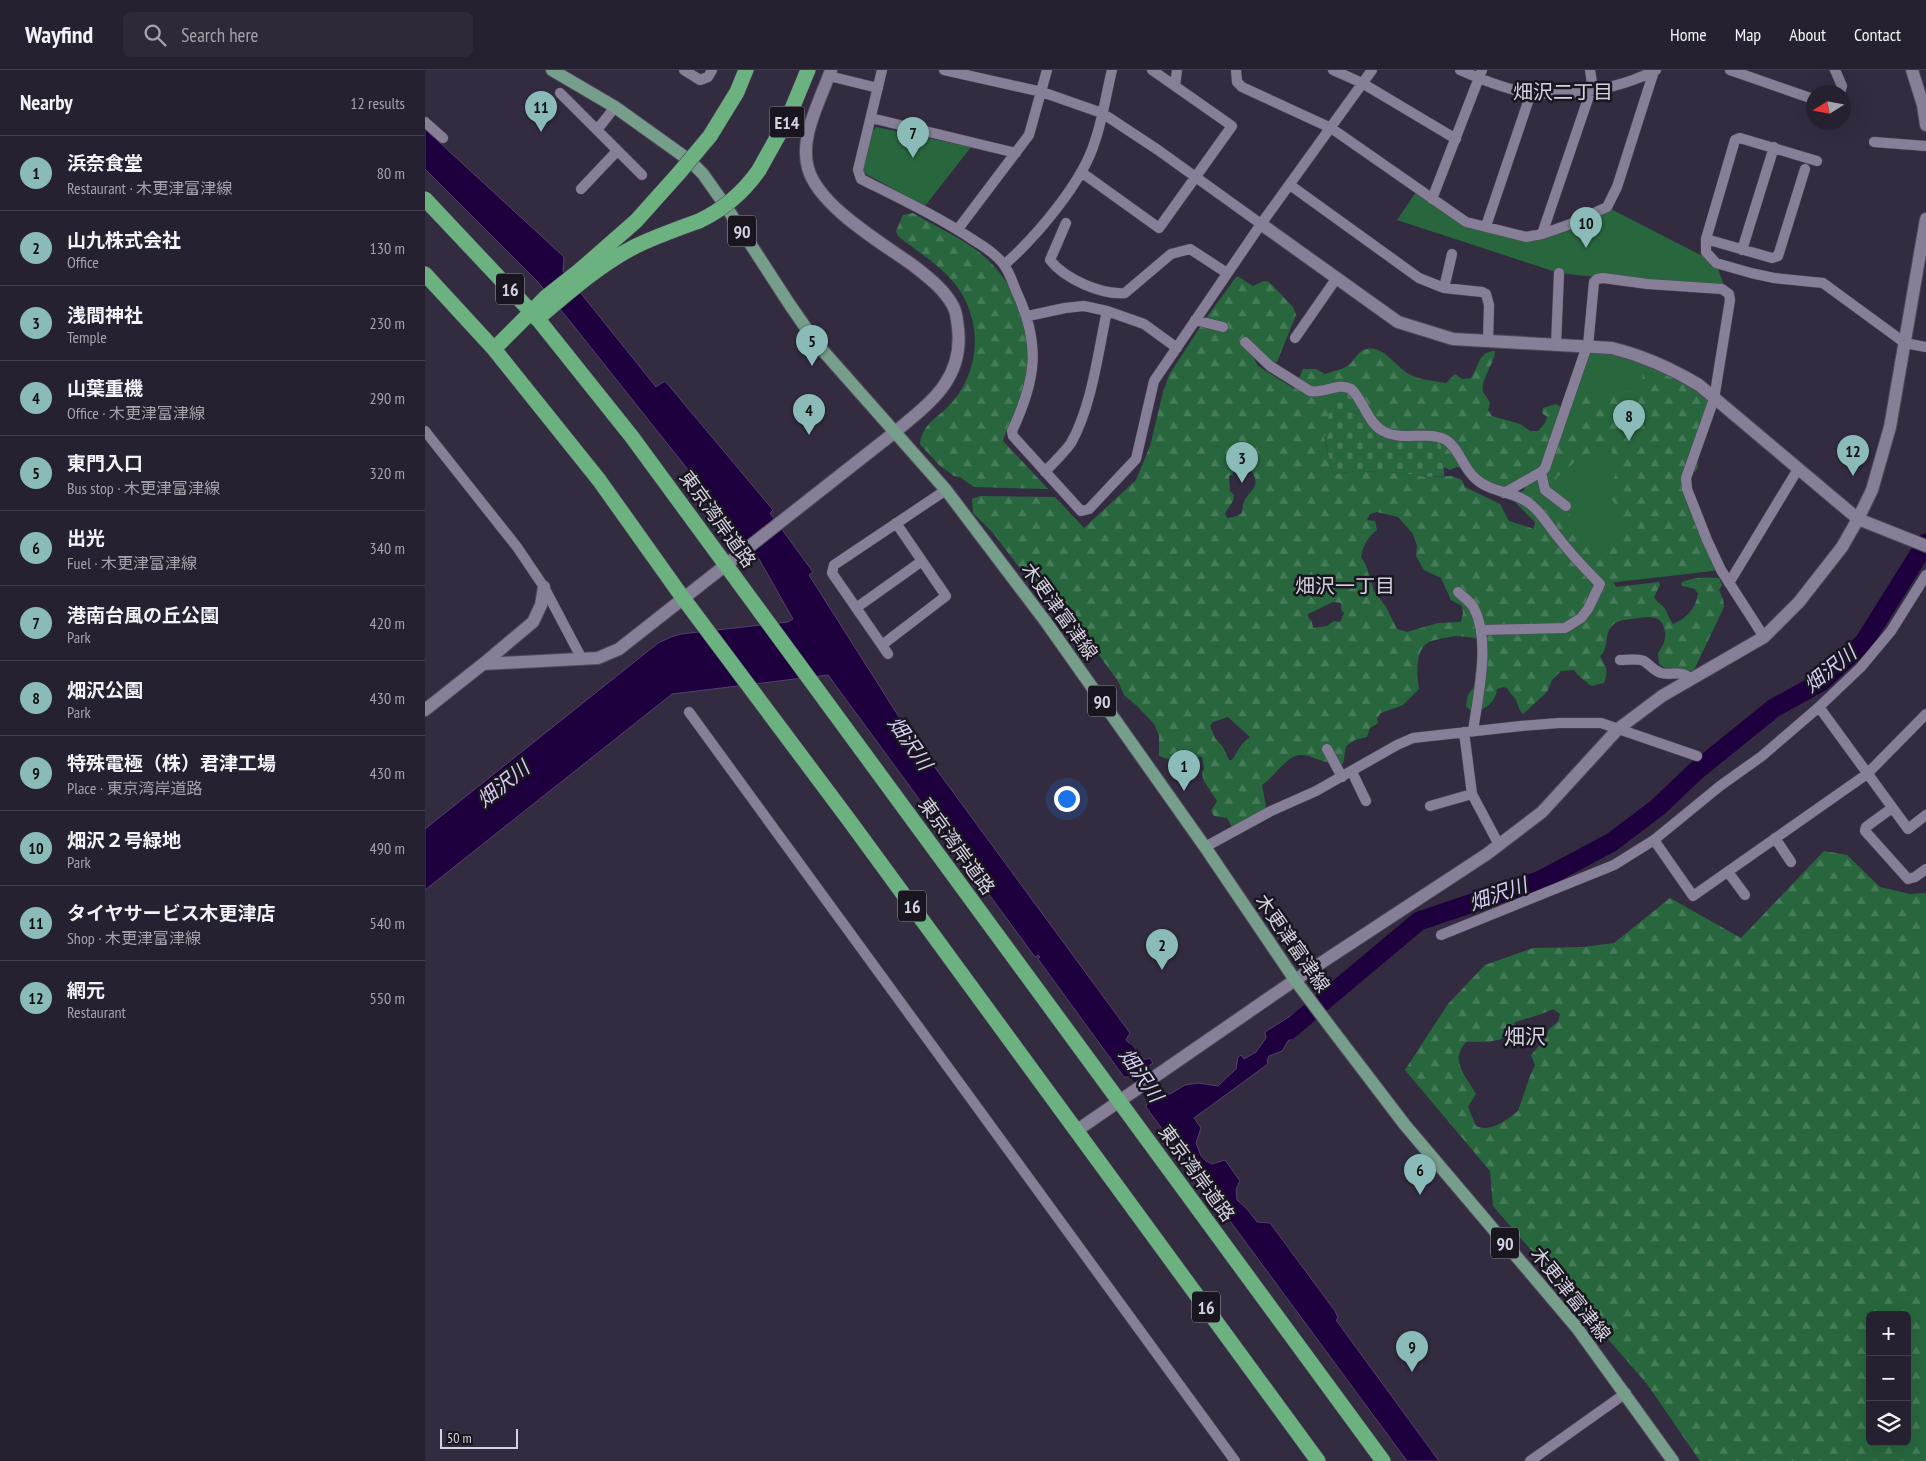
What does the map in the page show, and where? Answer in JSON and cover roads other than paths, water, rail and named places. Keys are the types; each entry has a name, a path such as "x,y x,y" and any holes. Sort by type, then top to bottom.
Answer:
{"highway":[{"path":"494,349 517,335 534,315 582,275 636,221 679,174 710,136 732,100 746,70"},
{"name":"E14","path":"582,275 599,268 632,248 699,221 729,203 744,190 759,170 789,116 808,70"},
{"name":"東京湾岸道路","path":"425,199 534,315 628,431 807,675 1124,1098 1383,1461"},
{"name":"16","path":"425,274 494,349 572,444 683,598 1318,1461"}],"main road":[{"name":"木更津富津線","path":"552,70 615,107 689,160 703,174 817,344 946,490 1046,622 1205,847 1309,999 1405,1125 1577,1328 1673,1461"}],"street":[{"path":"684,70 700,80 708,78 712,70"},
{"path":"882,70 858,170 861,179 958,229 987,249 1004,264 1027,316 1033,342 1031,377 1027,394 1012,431 1017,442 1081,510 1089,509 1136,459 1154,381 1261,224 1372,70"},
{"path":"944,70 1042,92 1102,113 1158,150 1399,322 1453,339 1612,348 1637,354 1678,372 1699,385 1858,520 1926,546"},
{"path":"958,229 1029,135 1047,70"},
{"path":"1004,264 1016,254 1036,231 1067,193 1081,172 1095,142 1112,70"},
{"path":"1081,172 1159,228 1196,178 1232,126 1152,70"},
{"path":"1175,86 1177,70"},
{"path":"1235,70 1237,82 1242,87 1331,128 1466,222 1526,237 1542,234 1568,225 1607,206 1617,187 1655,71"},
{"path":"1333,70 1362,83 1455,139"},
{"path":"1460,70 1481,74 1531,93 1592,90 1625,84 1655,71"},
{"path":"1542,234 1592,90 1591,70"},
{"path":"1730,70 1806,97"},
{"path":"1835,70 1842,85"},
{"path":"1912,70 1924,105 1926,125"},
{"path":"483,664 598,658 619,649 895,432 924,408 949,380 956,364 959,343 954,308 939,287 834,208 819,191 811,177 805,154 806,139 830,73 878,88"},
{"path":"1432,199 1481,74"},
{"path":"560,93 642,175"},
{"path":"1485,226 1531,93"},
{"path":"597,130 615,107"},
{"path":"871,118 1016,154"},
{"path":"425,122 443,138"},
{"path":"1817,161 1739,138 1735,140 1707,239 1706,252 1716,263 1766,276 1823,282 1905,343 1926,348"},
{"path":"1874,142 1926,146"},
{"path":"1742,250 1774,147"},
{"path":"581,189 617,151"},
{"path":"1707,239 1772,258 1778,256 1805,169"},
{"path":"1290,185 1419,278 1444,288 1486,294 1489,305 1488,341"},
{"path":"1076,1131 1295,980 1499,845 1543,812 1618,729 1661,696 1765,637 1799,602 1842,547 1858,520 1872,490 1890,427 1926,219"},
{"path":"1066,223 1050,260 1074,280 1086,285 1125,293 1171,254 1190,249 1227,273"},
{"path":"1444,288 1452,254"},
{"path":"1557,345 1559,272"},
{"path":"1295,338 1337,279"},
{"path":"1504,493 1541,472 1548,460 1588,346 1595,282 1597,279 1722,289 1729,294 1730,300 1714,399 1686,478 1687,489 1721,570 1765,637"},
{"path":"1027,316 1084,306 1107,311 1144,324 1177,348"},
{"path":"1045,472 1070,444 1078,426 1088,395 1107,311"},
{"path":"1195,320 1223,327"},
{"path":"1245,342 1270,366 1310,391 1315,392 1341,386 1351,389 1372,422 1382,430 1409,437 1439,437 1447,441 1457,452 1475,479 1488,487 1515,496 1532,505 1568,550 1600,584 1588,609 1581,618 1565,628 1481,630"},
{"path":"425,431 517,547 544,587 583,659"},
{"path":"1729,583 1798,470"},
{"path":"1541,472 1545,490 1567,506"},
{"path":"888,654 831,573 832,569 834,565 946,490"},
{"path":"882,645 946,597 946,594 896,524"},
{"path":"856,608 922,561"},
{"path":"1441,935 1614,865 1654,840 1720,786 1761,756 1819,707 1861,668 1891,632 1926,575"},
{"path":"425,710 533,622 541,605 544,587"},
{"path":"1458,592 1473,606 1481,630 1481,677 1468,731 1472,794 1499,845"},
{"path":"1620,660 1643,660 1659,672 1685,673 1692,679"},
{"path":"1819,707 1908,829 1926,815"},
{"path":"689,712 1235,1461"},
{"path":"1654,840 1693,896 1867,774 1926,714"},
{"path":"1205,847 1271,811 1347,775 1397,745 1413,738 1559,723 1601,723 1697,756"},
{"path":"1327,749 1366,801"},
{"path":"1430,806 1472,794"},
{"path":"1892,808 1866,827 1865,831 1908,879 1926,869"},
{"path":"1775,838 1791,862"},
{"path":"1728,872 1745,895"},
{"path":"1530,1461 1625,1393"}],"water":[{"path":"425,129 564,257 563,271 656,387 665,381 773,510 770,513 813,572 809,575 906,728 1130,1033 1126,1040 1136,1054 1142,1059 1150,1058 1153,1063 1133,1077 1124,1077 1038,959 1040,957 1038,955 1035,957 828,675 672,694 425,890 425,829 658,643 681,634 788,622 793,619 759,559 569,320 537,281 425,169"},
{"path":"1303,1008 1313,1021 1301,1028 1288,1041 1282,1051 1269,1056 1268,1064 1194,1118 1201,1128 1196,1143 1201,1156 1206,1161 1212,1164 1225,1160 1240,1181 1236,1189 1237,1200 1257,1222 1270,1223 1335,1311 1338,1318 1336,1320 1439,1461 1407,1461 1146,1107 1149,1098 1160,1090 1163,1093 1170,1094 1185,1085 1198,1083 1218,1086 1236,1069 1238,1057 1241,1055 1244,1059 1256,1052 1266,1038 1265,1032"}],"waterway":[{"name":"畑沢川","path":"1289,1030 1419,921 1541,880 1612,842 1657,808 1696,771 1774,708 1821,682 1864,642 1926,543"},
{"name":"畑沢川","path":"1125,1052 1169,1115"}],"place":[{"name":"タイヤサービス木更津店","path":"541,132"},
{"name":"港南台風の丘公園","path":"913,158"},
{"name":"畑沢２号緑地","path":"1586,248"},
{"name":"東門入口","path":"812,366"},
{"name":"山葉重機","path":"809,435"},
{"name":"畑沢公園","path":"1629,441"},
{"name":"網元","path":"1853,476"},
{"name":"浅間神社","path":"1242,483"},
{"name":"浜奈食堂","path":"1184,791"},
{"name":"山九株式会社","path":"1162,970"},
{"name":"出光","path":"1420,1195"},
{"name":"特殊電極（株）君津工場","path":"1412,1372"}],"district":[{"name":"畑沢二丁目","path":"1563,92"},
{"name":"畑沢一丁目","path":"1345,586"},
{"name":"畑沢","path":"1525,1036"}]}
